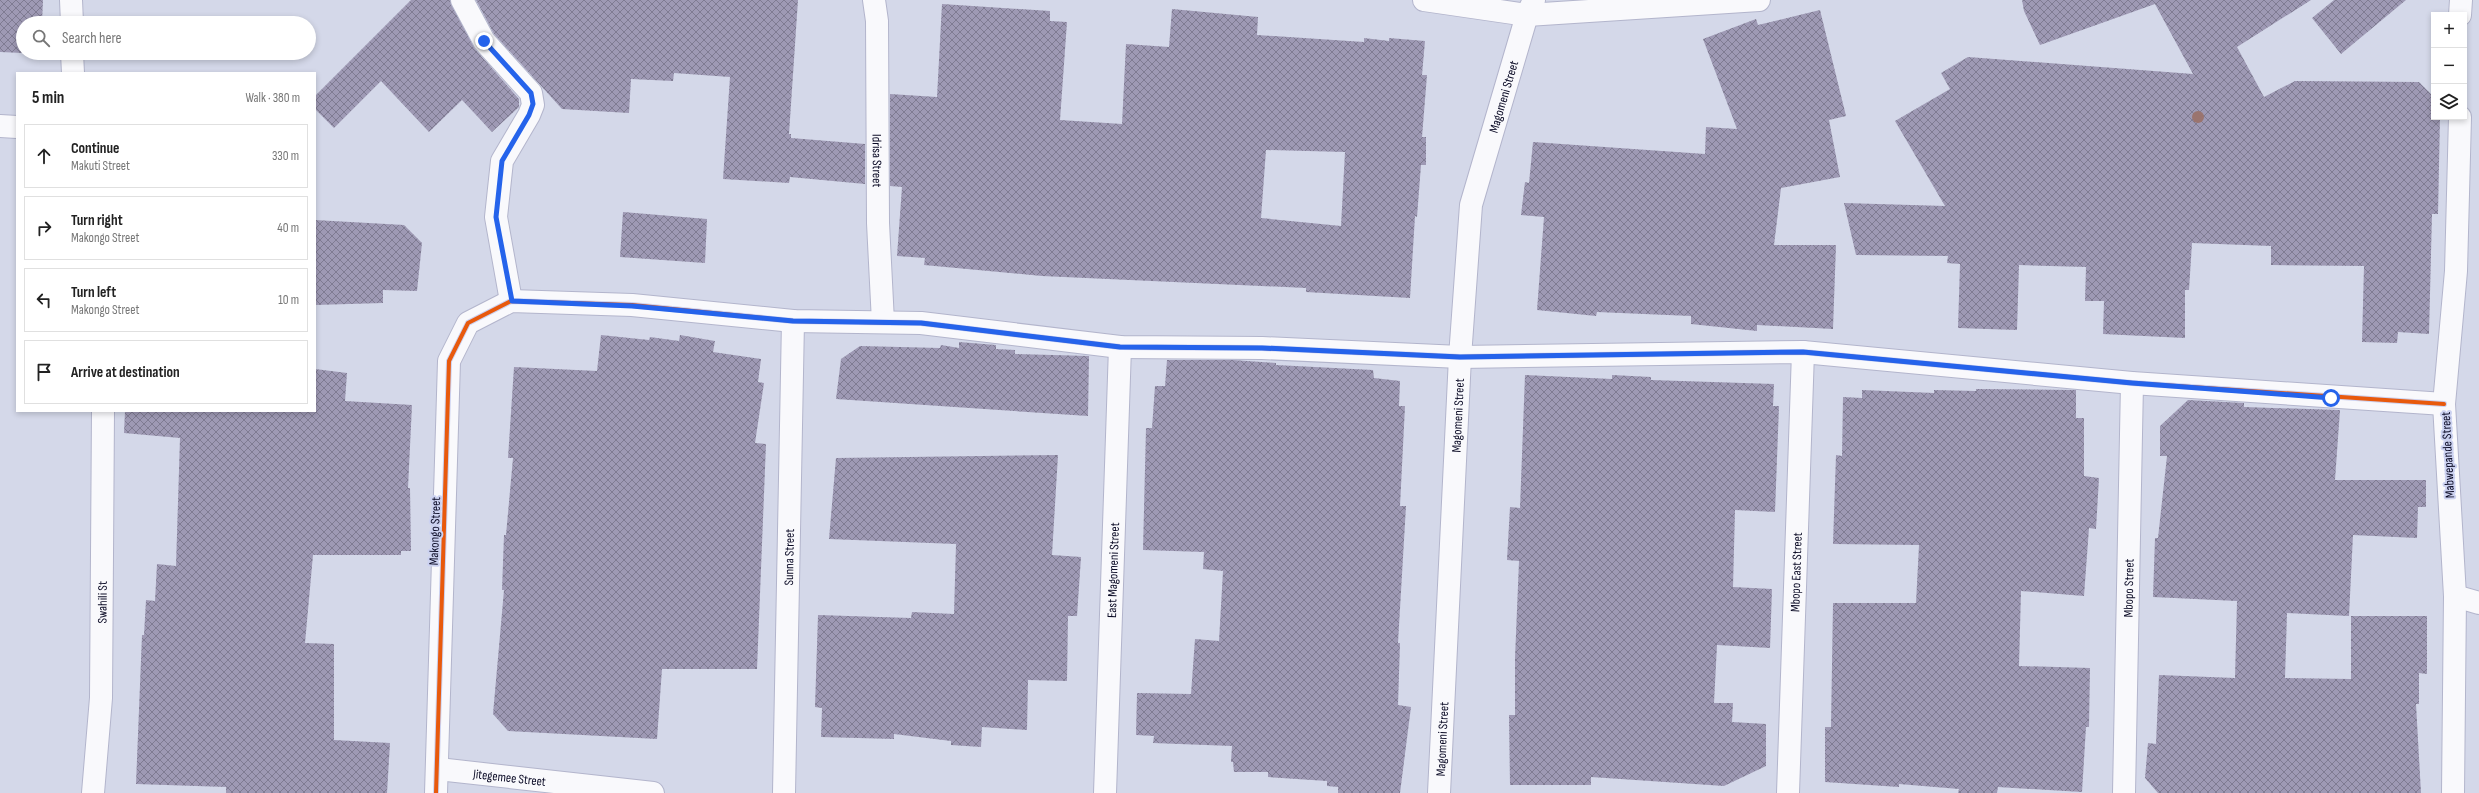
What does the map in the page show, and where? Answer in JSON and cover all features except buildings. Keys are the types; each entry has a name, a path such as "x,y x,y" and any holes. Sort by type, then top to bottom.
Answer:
{"street":[{"path":"71,0 72,16"},
{"path":"462,0 484,41 531,93 533,104 529,115 502,161 496,217 512,301 632,306 793,321 921,323 1120,347 1262,348 1460,357 1803,352 2132,383 2444,404"},
{"name":"Idrisa Street","path":"874,0 877,21 878,223 883,322"},
{"path":"1424,0 1530,8 1759,0"},
{"path":"2460,12 2461,0"},
{"name":"Magomeni Street","path":"1439,793 1460,357 1472,205 1530,8"},
{"path":"72,60 73,72"},
{"name":"Mabwepande Street","path":"2453,793 2455,596 2444,404 2456,271 2460,120"},
{"path":"0,126 16,127"},
{"name":"Makongo Street","path":"436,793 438,769 449,361 468,323 512,301"},
{"name":"Sunna Street","path":"784,793 793,321"},
{"name":"East Magomeni Street","path":"1105,793 1120,347"},
{"name":"Mbopo East Street","path":"1788,793 1803,352"},
{"name":"Mbopo Street","path":"2124,793 2132,383"},
{"name":"Swahili St","path":"93,793 101,698 103,412"},
{"path":"2455,596 2479,603"},
{"name":"Jitegemee Street","path":"438,769 653,793"}],"cycle path":[{"path":"436,793 449,361 468,323 511,301 632,305 793,321 921,323 1120,347 1262,348 1460,357 1803,352 2132,383 2444,404"}],"route":[{"path":"484,41 531,93 533,104 529,115 502,161 496,217 512,301 632,306 793,321 921,323 1120,347 1262,348 1460,357 1729,351 1803,352 2132,383 2331,398"}]}
